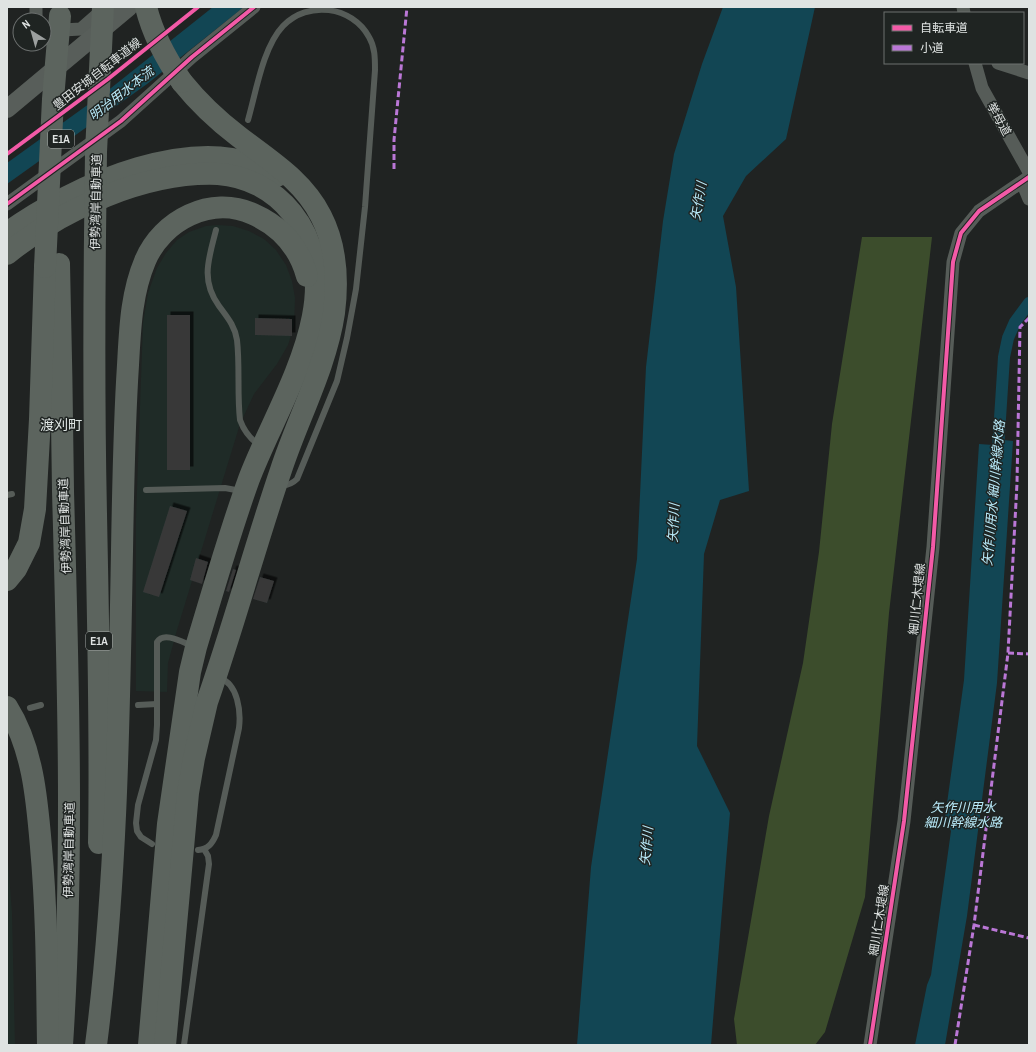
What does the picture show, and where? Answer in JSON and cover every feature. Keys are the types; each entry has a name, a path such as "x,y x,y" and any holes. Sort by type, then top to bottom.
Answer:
{"highway":[{"name":"伊勢湾岸自動車道","path":"92,1045 98,923 100,822 100,687 94,391 96,152 102,7"},
{"path":"146,7 163,52 182,82 208,111 239,137 277,165 302,188 321,216 332,245 336,294 330,334 324,355 291,440 276,484 200,728 188,794 165,1045"},
{"path":"7,580 16,569 29,543 35,509 52,265 52,115 63,11"},
{"path":"7,233 50,205 102,180 133,170 176,160 222,158 256,165 271,172 296,192 307,204 322,230 335,276"},
{"path":"7,254 54,221 86,205 128,188 166,178 204,174 222,174 239,178 254,183 278,198 297,219 311,246 316,278 316,294 311,326 297,369 262,446 244,492 196,647 190,672 168,824 149,1045"},
{"path":"96,1045 109,924 115,823 126,389 133,298 146,258 155,243 166,230 194,212 211,208 229,208 247,211 264,218 279,229 292,243 301,258 307,274 309,317 306,343"},
{"name":"伊勢湾岸自動車道","path":"52,265 67,606 70,806 68,904 62,1045"},
{"path":"7,706 17,726 30,762 38,814 46,921 48,1045"}],"street":[{"path":"52,31 81,29 106,7"},
{"path":"7,110 129,7"},
{"path":"7,204 121,121 192,57 254,7"},
{"name":"挙母道","path":"975,64 982,88 1027,177 1029,199"},
{"path":"1001,64 1029,73"},
{"name":"細川仁木堤線","path":"870,1045 904,821 933,547 953,262 961,233 979,211 1027,177"}],"lane":[{"path":"248,120 270,46 284,26 292,19 303,13 316,10 327,9 337,11 347,15 362,28 369,37 373,47 375,70 366,207 356,289 347,338 337,381 301,471 293,483 288,485 276,484"},
{"path":"216,230 207,268 209,288 213,297 234,328 237,341 240,420 247,434 252,440 262,446"},
{"path":"146,490 225,488 244,492"},
{"path":"152,844 141,837 137,830 136,823 138,805 156,740 156,647 159,639 167,637 196,647"},
{"path":"184,1045 209,864 208,856 201,850 213,841 216,835 240,720 235,693 232,686 216,676"},
{"path":"138,705 156,704"},
{"path":"30,708 41,705"}],"shaded area":[{"path":"206,226 233,226 249,231 264,239 276,250 286,265 292,281 295,298 294,326 288,345 277,364 254,394 240,424 168,663 167,692 136,691 136,518 143,323 148,293 157,268 166,253 177,240 189,232"},
{"path":"7,847 12,913 15,1045 7,1045"}],"green space":[{"path":"862,237 932,237 889,613 865,897 825,1032 815,1045 737,1045 734,1019 769,816 803,663 819,552 832,424"}],"water":[{"name":"明治用水本流","path":"213,7 244,7 147,84 7,184 7,163 111,88"},
{"name":"矢作川","path":"723,7 815,7 786,139 746,176 723,216 736,287 749,491 720,500 704,554 697,746 730,813 711,1045 577,1045 591,867 637,559 646,367 663,221 674,154 702,64"},
{"name":"矢作川用水 細川幹線水路","path":"994,432 1004,433 1004,440 1013,441 997,683 967,916 945,1045 915,1045 927,985 931,975 951,831 945,818 964,680 979,444 993,445"}],"building":[{"path":"167,315 190,315 190,470 167,470"},
{"path":"255,318 292,319 292,336 255,335"},
{"path":"170,506 187,511 159,597 143,592"},
{"path":"196,558 208,562 202,584 190,580"},
{"path":"233,569 236,570 229,592 226,591"},
{"path":"260,577 274,581 267,603 253,599"}],"waterway":[{"name":"矢作川用水 細川幹線水路","path":"998,449 1004,357 1008,338 1015,322 1029,303"}],"marked path":[{"path":"394,169 394,140 407,7"},
{"path":"955,1045 974,925 1008,653 1017,483 1020,327 1029,318"},
{"path":"1008,653 1029,654"},
{"path":"974,925 1029,938"}],"cycle path":[{"name":"豊田安城自転車道線","path":"7,154 108,79 198,7"},
{"path":"7,204 121,121 192,57 254,7"},
{"path":"870,1045 904,821 933,547 953,262 961,233 979,211 1029,177"}],"district":[{"name":"渡刈町","path":"61,425"}]}
